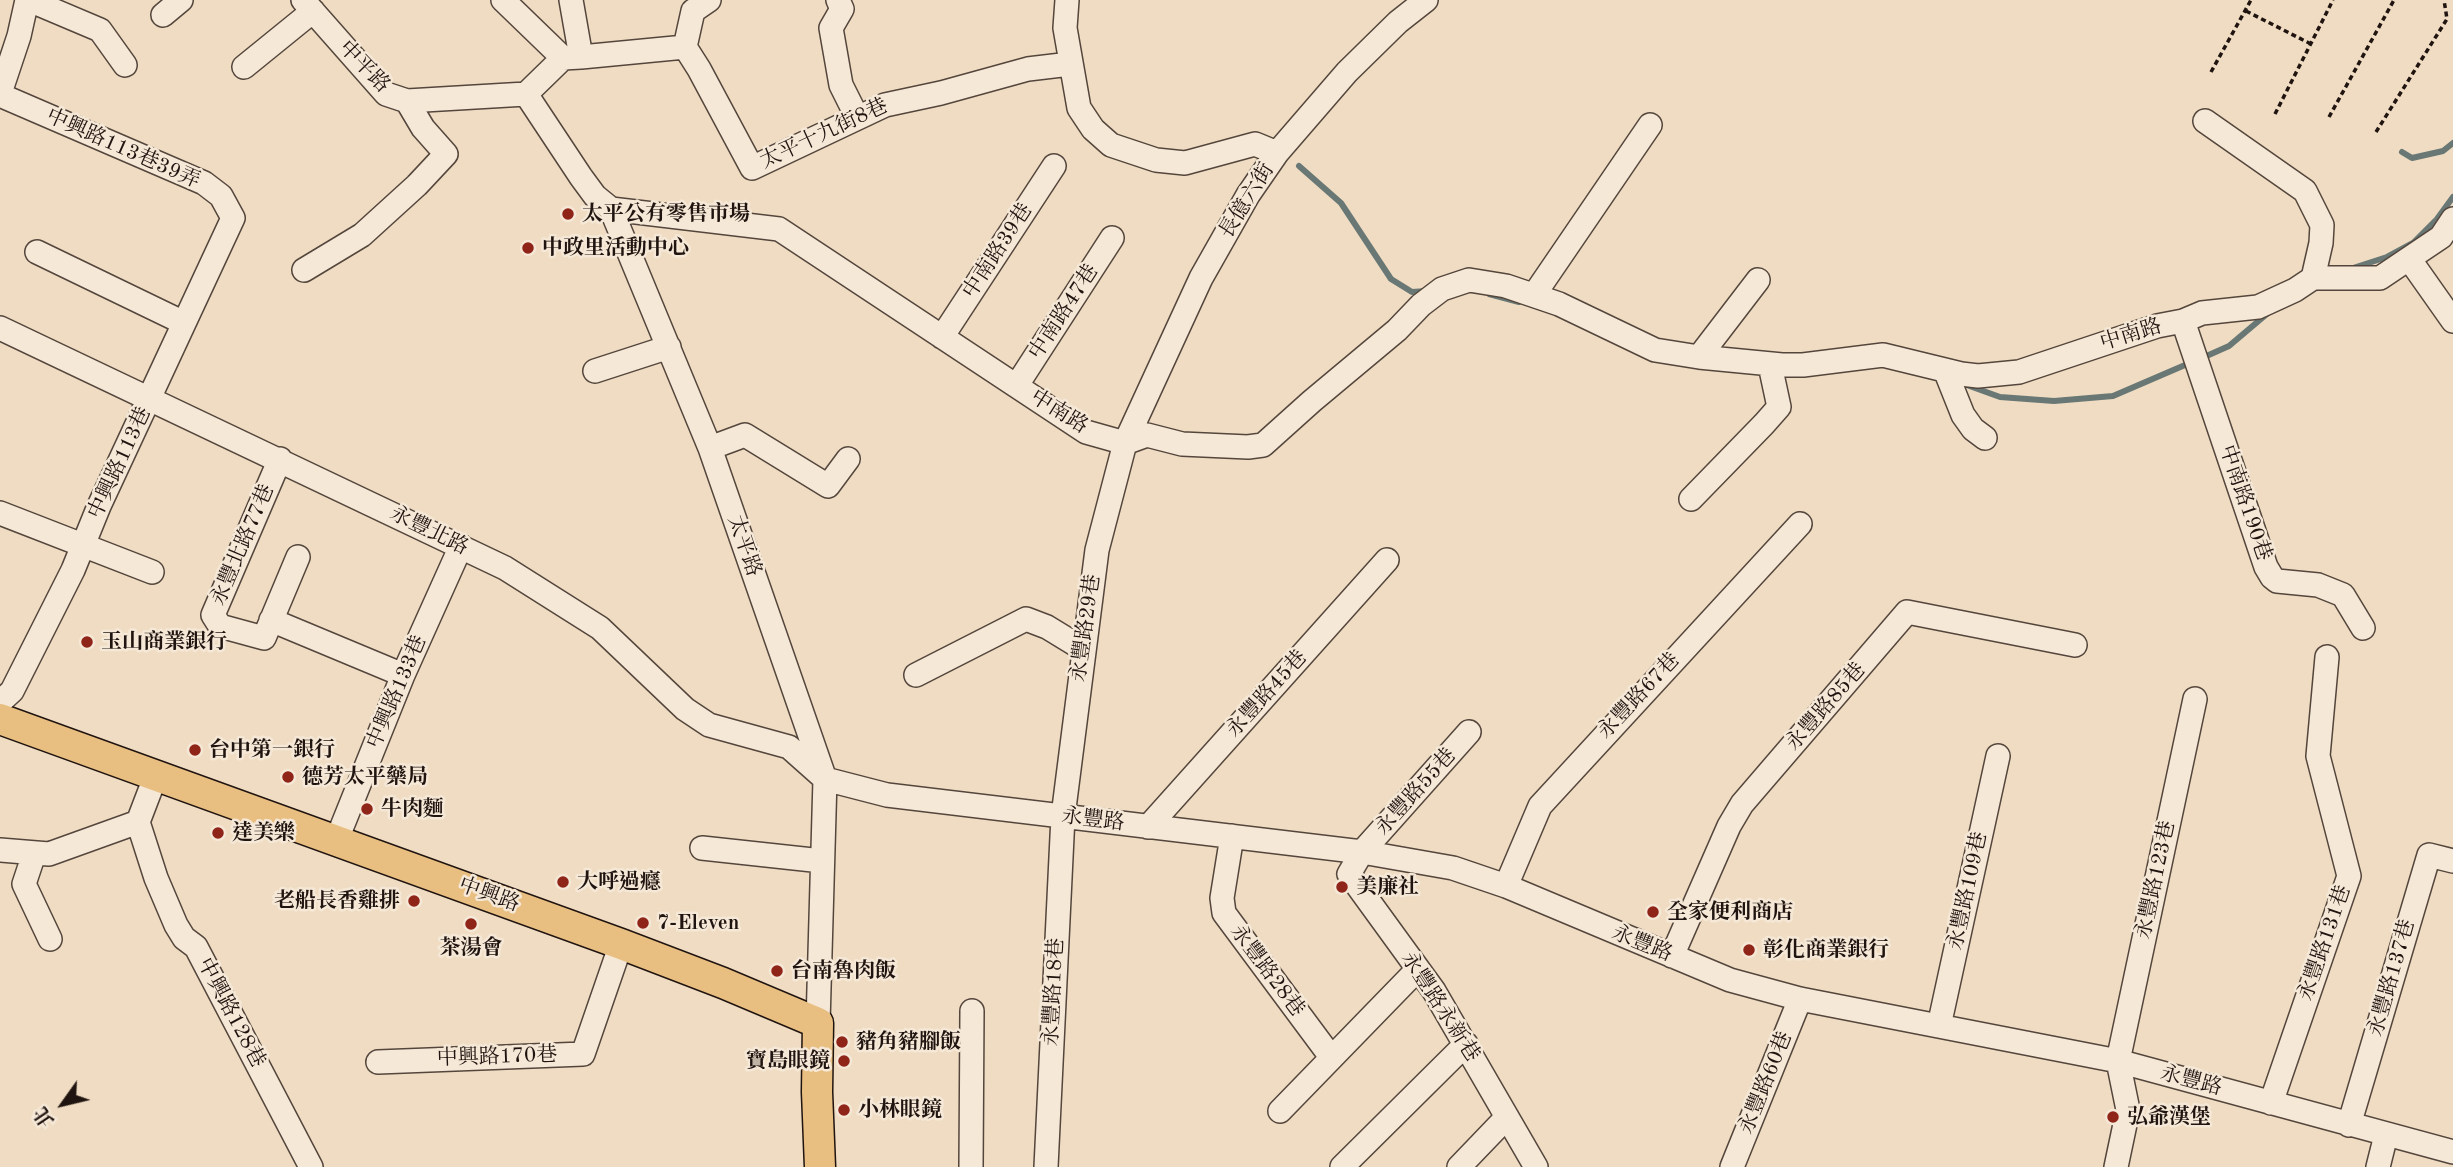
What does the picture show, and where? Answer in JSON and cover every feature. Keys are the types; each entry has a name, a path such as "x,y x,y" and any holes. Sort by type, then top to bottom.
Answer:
{"main road":[{"name":"中興路","path":"0,719 621,944 818,1023"},
{"name":"太平路","path":"818,1023 820,1167"}],"street":[{"path":"0,94 28,0 100,30 125,65"},
{"path":"163,15 181,0"},
{"path":"503,0 572,57"},
{"path":"572,0 572,57"},
{"path":"526,94 572,57 685,47 693,11 709,0"},
{"path":"838,0 842,9 831,28 842,85 858,117"},
{"path":"1067,0 1065,28 1079,108 1093,129 1111,145 1156,160 1185,163 1255,144 1276,153"},
{"name":"長億六街","path":"1125,443 1201,278 1231,221 1276,153 1347,72 1398,22 1426,0"},
{"path":"244,67 308,6"},
{"name":"中平路","path":"308,6 386,94 407,101 526,94"},
{"name":"太平十九街8巷","path":"685,47 752,168 858,117 903,99 941,93 1028,69 1070,64"},
{"name":"中興路113巷39弄","path":"0,94 204,183 221,196 233,218"},
{"name":"太平路","path":"526,94 580,177 595,197 611,209 710,448 825,779 818,1023"},
{"path":"303,270 362,235 418,185 446,154 423,128 407,101"},
{"path":"2204,121 2305,191 2322,225 2313,278 2380,278 2441,237 2453,219"},
{"path":"1534,295 1650,125"},
{"name":"中南路39巷","path":"942,337 1054,166"},
{"name":"中南路","path":"611,209 779,229 1086,432 1125,443 1147,435 1182,444 1248,447 1263,445 1398,330 1421,305 1442,289 1469,281 1506,286 1534,295 1588,316 1656,350 1770,365 1803,365 1883,355 1978,376 2019,372 2202,313 2258,307 2295,290 2313,278"},
{"name":"中興路113巷","path":"0,702 12,691 73,570 233,218"},
{"name":"中南路47巷","path":"1017,386 1112,238"},
{"path":"37,252 184,323"},
{"path":"2410,260 2453,321"},
{"path":"1699,357 1758,280"},
{"name":"中南路190巷","path":"2183,321 2266,567 2277,581 2318,585 2343,594 2363,628"},
{"name":"永豐北路","path":"0,328 461,546 541,589 600,628 685,709 709,726 789,747 825,779"},
{"path":"595,372 670,348"},
{"path":"1691,499 1779,407 1770,365"},
{"path":"1945,370 1959,405 1973,429 1984,438"},
{"path":"710,448 746,435 828,486 848,459"},
{"name":"永豐路29巷","path":"1063,816 1097,550 1125,443"},
{"name":"永豐北路77巷","path":"267,629 220,626 213,615 279,459"},
{"path":"0,513 152,572"},
{"name":"永豐路67巷","path":"1506,886 1540,806 1800,524"},
{"name":"中興路133巷","path":"337,839 403,675 461,546"},
{"path":"298,557 267,629 403,675"},
{"name":"永豐路45巷","path":"1148,827 1387,560"},
{"name":"永豐路85巷","path":"1672,956 1729,826 1742,804 1907,612 2075,645"},
{"path":"916,675 1026,619 1047,627 1083,649"},
{"name":"永豐路131巷","path":"2271,1102 2349,876 2318,755 2327,657"},
{"name":"永豐路123巷","path":"2118,1061 2195,699"},
{"name":"永豐路55巷","path":"1362,852 1469,732"},
{"name":"永豐路109巷","path":"1939,1026 1998,756"},
{"path":"0,850 34,855 49,854 138,822 156,775"},
{"name":"永豐路","path":"825,779 887,795 1362,852 1453,869 1506,886 1730,980 1800,999 2118,1061 2453,1152"},
{"name":"永豐路18巷","path":"1046,1167 1063,816"},
{"name":"中興路128巷","path":"138,822 148,857 176,925 184,938 196,947 311,1167"},
{"name":"永豐路28巷","path":"1232,836 1222,898 1224,913 1331,1057"},
{"path":"702,848 822,860"},
{"name":"永豐路永新巷","path":"1362,852 1349,874 1434,991 1536,1167"},
{"path":"34,855 24,884 50,939"},
{"name":"永豐路137巷","path":"2349,1125 2428,855 2453,861"},
{"name":"中興路170巷","path":"378,1062 583,1054 621,944"},
{"path":"1280,1111 1418,969"},
{"name":"永豐路60巷","path":"1732,1167 1800,999"},
{"path":"971,1167 972,1011"},
{"path":"1342,1167 1466,1044"},
{"path":"2116,1167 2128,1110 2118,1061"},
{"path":"1459,1167 1507,1117"},
{"path":"2378,1167 2386,1135"}],"path":[{"path":"2211,72 2251,0"},
{"path":"2275,114 2333,0"},
{"path":"2329,117 2394,0"},
{"path":"2376,132 2447,19 2444,0"},
{"path":"2246,11 2311,44"},
{"path":"2447,19 2453,19"}],"waterway":[{"path":"2402,152 2412,158 2443,151 2453,143"},
{"path":"1299,166 1341,203 1391,279 1412,292 1427,291"},
{"path":"2350,269 2387,257 2413,243 2437,219 2453,197"},
{"path":"1489,294 1519,302"},
{"path":"2202,358 2229,346 2268,313"},
{"path":"1964,384 2000,397 2054,401 2113,396 2192,362"}],"place":[{"name":"太平公有零售市場","path":"568,214"},
{"name":"中政里活動中心","path":"528,248"},
{"name":"玉山商業銀行","path":"87,642"},
{"name":"台中第一銀行","path":"195,750"},
{"name":"德芳太平藥局","path":"288,777"},
{"name":"牛肉麵","path":"367,809"},
{"name":"達美樂","path":"218,833"},
{"name":"大呼過癮","path":"563,882"},
{"name":"美廉社","path":"1342,887"},
{"name":"老船長香雞排","path":"414,901"},
{"name":"全家便利商店","path":"1653,912"},
{"name":"7-Eleven","path":"643,923"},
{"name":"茶湯會","path":"471,924"},
{"name":"彰化商業銀行","path":"1749,950"},
{"name":"台南魯肉飯","path":"777,971"},
{"name":"豬角豬腳飯","path":"842,1042"},
{"name":"寶島眼鏡","path":"844,1061"},
{"name":"小林眼鏡","path":"844,1110"},
{"name":"弘爺漢堡","path":"2113,1117"}]}
